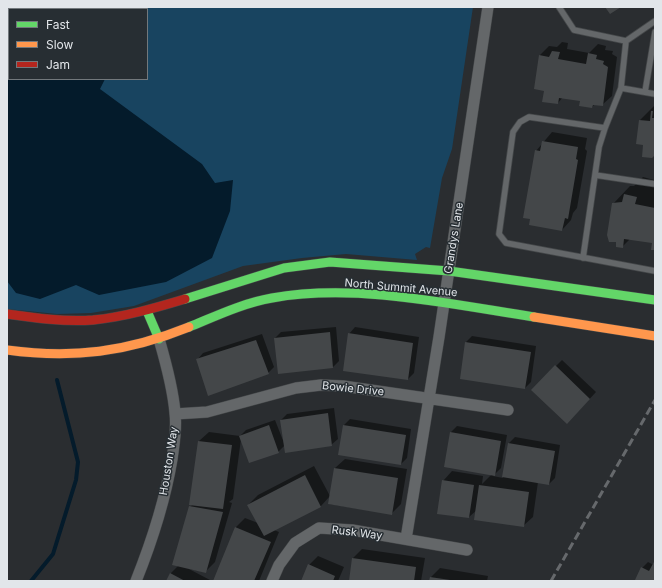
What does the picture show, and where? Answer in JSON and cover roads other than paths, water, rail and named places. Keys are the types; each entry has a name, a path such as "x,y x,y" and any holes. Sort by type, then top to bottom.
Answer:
{"main road":[{"name":"North Summit Avenue","path":"7,314 39,319 92,320 147,311 284,268 330,262 449,271 655,300"},
{"name":"North Summit Avenue","path":"7,350 64,354 113,352 159,339 231,310 271,299 311,294 353,294 444,303 655,336"},
{"path":"147,311 159,339"}],"street":[{"name":"Grandys Lane","path":"406,539 449,271 488,7"},
{"name":"Houston Way","path":"136,581 153,540 168,485 175,435 175,414 168,370 159,339"},
{"name":"Bowie Drive","path":"175,414 207,412 296,388 321,385 343,386 508,410"},
{"name":"Rusk Way","path":"272,581 279,565 295,544 319,528 352,530 467,550"}],"lane":[{"path":"559,7 574,30 626,41 655,20"},
{"path":"646,92 655,32"},
{"path":"583,258 595,175 604,128 621,88 626,41"},
{"path":"621,88 655,94"},
{"path":"604,128 529,117 520,122 513,132 499,234 506,244 655,271"},
{"path":"595,175 655,184"}],"waterway":[{"path":"31,581 53,554 76,480 78,462 57,380"}],"railway":[{"path":"551,581 655,400"}]}
